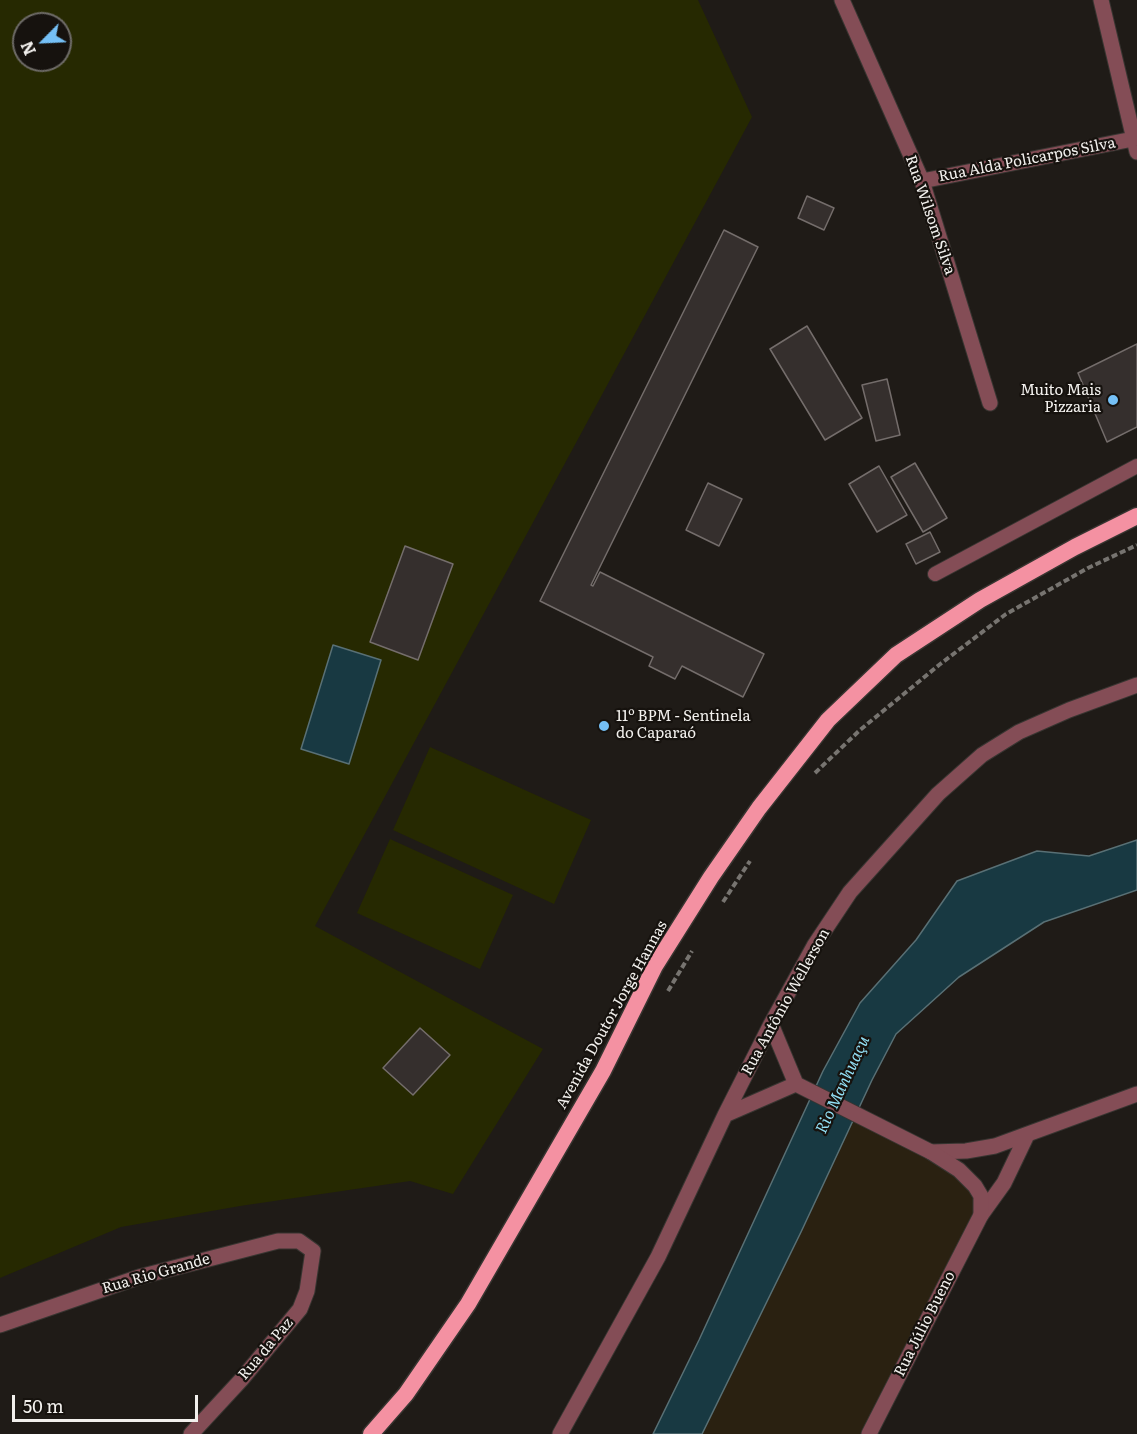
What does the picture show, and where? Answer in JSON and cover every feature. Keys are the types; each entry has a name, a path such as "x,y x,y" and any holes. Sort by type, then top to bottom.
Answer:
{"highway":[{"name":"Avenida Doutor Jorge Hannas","path":"370,1434 406,1394 468,1304 603,1071 655,966 711,877 759,808 828,720 896,655 980,600 1075,547 1137,516"}],"street":[{"name":"Rua Wilsom Silva","path":"842,0 922,181 990,403"},
{"path":"1101,0 1135,146"},
{"name":"Rua Alda Policarpos Silva","path":"922,181 1135,146"},
{"name":"Rua Antônio Wellerson","path":"560,1434 658,1257 771,1024 814,946 850,892 939,794 982,755 1019,732 1069,710 1137,685"},
{"path":"771,1024 800,1086 931,1152 959,1170 975,1186 981,1196 981,1215"},
{"path":"725,1115 800,1086"},
{"path":"931,1152 966,1151 995,1146 1137,1094"},
{"name":"Rua Júlio Bueno","path":"869,1434 981,1215 1004,1183 1027,1135"},
{"name":"Rua Rio Grande","path":"0,1324 139,1277 278,1240 299,1241 313,1251"},
{"name":"Rua da Paz","path":"191,1434 241,1380 300,1309 307,1291 313,1251"}],"lane":[{"path":"935,574 1137,466"}],"path":[{"path":"807,781 860,730 1006,614 1088,568 1137,545"},
{"path":"721,904 753,857"},
{"path":"662,1001 697,943"}],"shaded area":[{"path":"856,1114 975,1186 981,1215 869,1434 702,1434"}],"green space":[{"path":"0,0 698,0 752,117 315,926 543,1049 453,1194 410,1181 240,1206 121,1227 0,1278"},
{"path":"430,747 591,820 554,904 393,830"},
{"path":"390,839 513,895 480,969 357,913"}],"water":[{"path":"333,645 381,660 349,764 301,749"},
{"name":"Rio Manhuaçu","path":"1137,840 1137,890 1044,922 959,977 896,1034 702,1434 653,1434 823,1071 860,1003 916,940 957,881 1037,851 1089,856"}],"building":[{"path":"807,196 834,208 824,230 798,218"},
{"path":"724,230 758,247 591,585 593,586 600,572 764,654 743,697 682,666 675,679 649,666 653,657 540,601"},
{"path":"807,326 862,418 825,440 770,349"},
{"name":"Muito Mais Pizzaria","path":"1137,344 1137,427 1107,442 1078,373"},
{"path":"887,379 900,435 876,441 862,385"},
{"path":"915,463 947,518 923,532 891,477"},
{"path":"879,466 907,515 877,532 849,484"},
{"path":"708,483 742,499 719,546 686,530"},
{"path":"930,532 940,552 916,564 906,544"},
{"path":"405,546 453,564 418,660 370,642"},
{"path":"420,1028 450,1055 413,1095 383,1068"}],"place":[{"name":"Muito Mais Pizzaria","path":"1113,400"},
{"name":"11º BPM - Sentinela do Caparaó","path":"604,726"}]}
